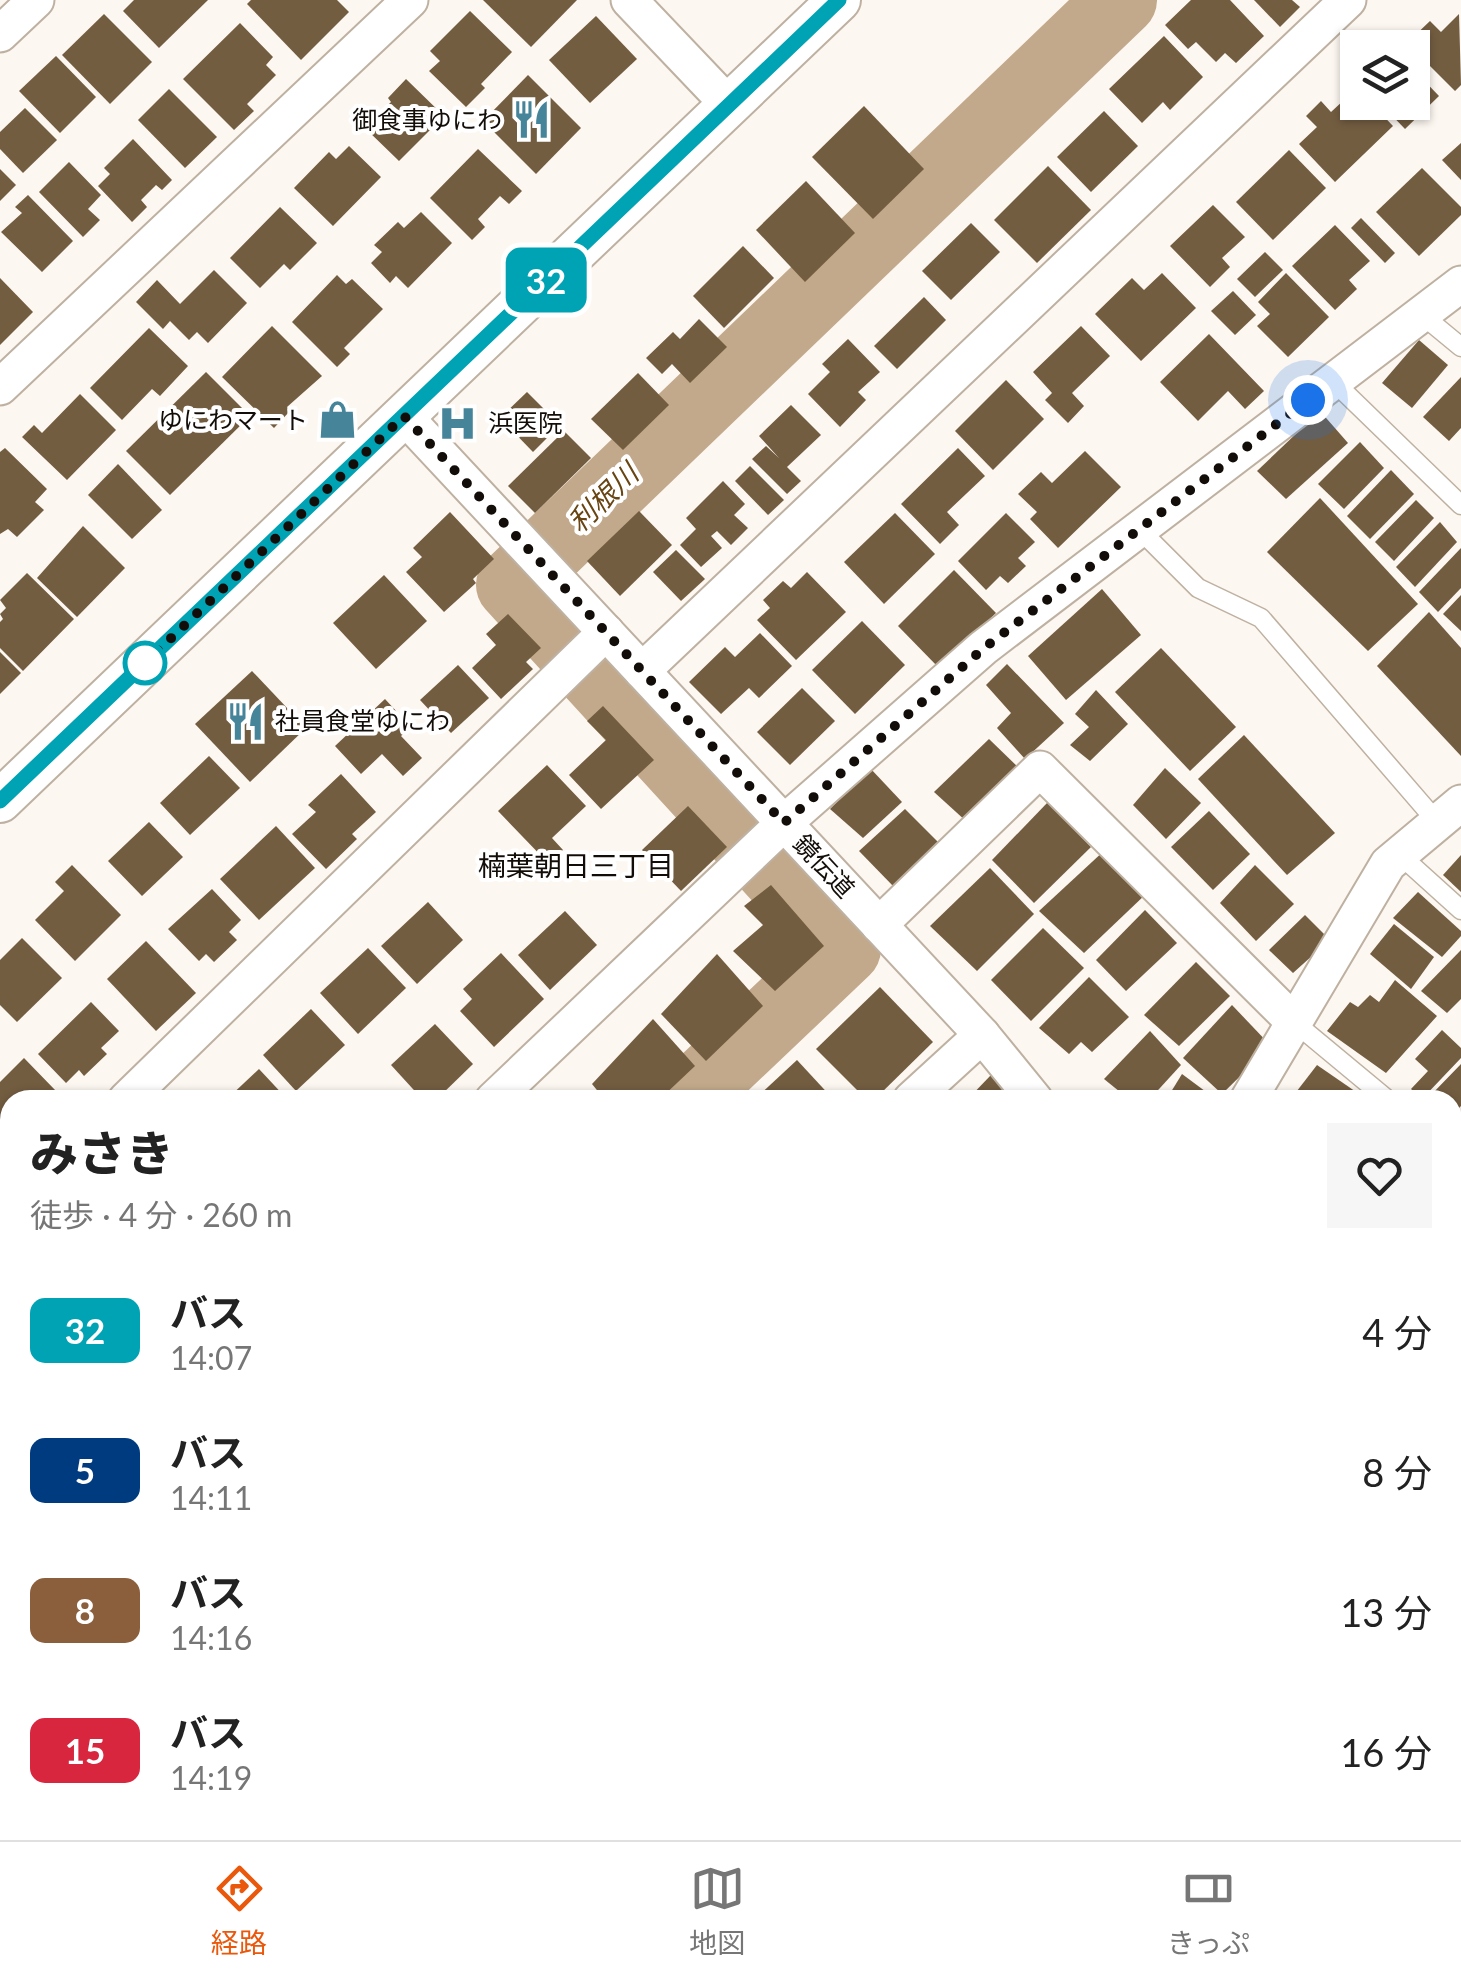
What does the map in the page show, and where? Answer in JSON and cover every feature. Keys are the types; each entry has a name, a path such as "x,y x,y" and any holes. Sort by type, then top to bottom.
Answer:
{"street":[{"path":"0,34 36,0"},
{"path":"0,387 410,0"},
{"path":"629,0 729,105"},
{"path":"0,801 839,0"},
{"path":"642,670 1348,0"},
{"path":"504,1090 784,823 984,648 1461,284"},
{"name":"鏡伝道","path":"404,416 880,924 1027,1090"},
{"path":"136,1090 606,632"},
{"path":"880,924 1040,769 1294,1022"},
{"path":"1254,1090 1388,864 1449,813"},
{"path":"922,1090 982,1035"}],"lane":[{"path":"1422,314 1461,346"},
{"path":"1334,381 1461,505"},
{"path":"1140,529 1198,588 1260,618 1449,813"},
{"path":"1399,854 1461,910"},
{"path":"1294,1022 1376,1090"}],"building":[{"path":"134,0 208,0 159,48 123,11"},
{"path":"251,0 337,0 349,12 301,60 247,4"},
{"path":"483,0 577,0 531,47"},
{"path":"1191,0 1230,0 1264,36 1236,63 1225,53 1216,62 1196,42 1188,49 1165,25"},
{"path":"1254,0 1292,0 1300,7 1280,27"},
{"path":"470,11 512,52 481,84 485,88 466,107 429,71 440,61 430,51"},
{"path":"104,14 152,62 110,104 62,55"},
{"path":"1459,14 1461,85 1455,91 1430,66 1430,30 1421,30 1430,21 1441,32"},
{"path":"596,16 637,59 590,103 549,60"},
{"path":"240,23 273,57 266,65 276,75 247,104 254,111 234,130 183,79"},
{"path":"1164,36 1203,77 1170,110 1163,102 1142,123 1109,89"},
{"path":"56,56 96,97 60,133 19,91"},
{"path":"528,75 581,128 536,174 483,121"},
{"path":"406,79 444,116 399,161 365,128 391,102 388,98"},
{"path":"1430,87 1439,96 1430,105"},
{"path":"169,89 217,137 185,168 138,120"},
{"path":"1321,101 1331,112 1340,104 1340,120 1387,120 1393,126 1335,182 1299,144 1317,127 1306,116"},
{"path":"864,106 924,169 873,219 812,157"},
{"path":"25,108 57,140 23,173 0,149 0,132"},
{"path":"1104,111 1138,146 1091,192 1057,157"},
{"path":"1396,120 1414,120 1405,129"},
{"path":"133,139 172,180 162,190 156,185 141,200 147,207 132,222 98,186 110,174 104,168"},
{"path":"1461,143 1461,180 1442,160"},
{"path":"349,146 381,177 333,226 294,188 329,152 336,159"},
{"path":"478,149 522,191 509,204 500,196 478,219 485,227 472,240 430,198"},
{"path":"1289,150 1326,188 1273,240 1236,202"},
{"path":"69,162 101,195 88,209 100,220 83,237 39,192"},
{"path":"1048,166 1091,210 1037,263 994,220"},
{"path":"1422,168 1461,207 1461,215 1419,256 1376,212"},
{"path":"0,169 16,185 0,201"},
{"path":"806,181 855,233 805,282 756,230"},
{"path":"28,195 73,241 42,272 1,232 22,213 15,207"},
{"path":"1213,205 1245,237 1222,258 1230,267 1210,287 1170,246"},
{"path":"280,207 317,243 290,270 284,264 260,288 230,258"},
{"path":"421,212 452,243 408,288 396,276 390,283 371,263 382,252 374,245 398,222 404,228"},
{"path":"1361,218 1395,253 1385,263 1351,228"},
{"path":"971,223 1000,252 951,300 922,271"},
{"path":"1335,225 1370,261 1349,280 1357,289 1335,310 1292,266"},
{"path":"743,246 774,278 724,328 693,296"},
{"path":"1265,252 1283,270 1255,297 1237,279"},
{"path":"214,270 247,303 208,343 197,332 189,340 170,321 163,329 136,302 157,280 180,304"},
{"path":"1162,273 1196,308 1141,361 1095,314 1132,278 1144,290"},
{"path":"1286,273 1329,317 1288,357 1257,326 1270,314 1258,302"},
{"path":"337,275 346,284 352,279 383,309 344,348 350,354 337,367 292,322"},
{"path":"0,278 33,312 0,345"},
{"path":"1233,291 1256,315 1235,335 1211,311"},
{"path":"924,297 946,320 897,369 874,346"},
{"path":"699,319 727,347 690,383 672,364 662,374 646,358 673,332 680,339"},
{"path":"272,326 322,376 287,407 290,411 274,428 222,377"},
{"path":"1081,326 1110,356 1072,393 1084,406 1068,423 1045,400 1052,393 1033,372"},
{"path":"149,328 188,366 160,396 152,389 122,420 90,388"},
{"path":"1209,334 1264,391 1245,409 1228,391 1198,421 1160,382"},
{"path":"848,339 880,372 858,392 866,400 840,427 808,394 830,372 822,364"},
{"path":"1419,340 1448,365 1412,408 1382,383"},
{"path":"206,372 250,416 170,495 126,451"},
{"path":"638,373 669,405 623,450 591,419"},
{"path":"1461,377 1461,428 1449,441 1423,417"},
{"path":"1006,380 1044,419 993,470 955,431"},
{"path":"527,392 560,425 533,452 500,418"},
{"path":"80,394 116,430 67,480 22,437 34,425 42,433"},
{"path":"791,405 821,435 787,467 801,481 787,494 752,459 766,446 779,458 759,436"},
{"path":"1320,411 1348,443 1286,499 1257,471"},
{"path":"564,431 591,458 535,513 508,486"},
{"path":"1360,442 1384,468 1344,509 1318,484"},
{"path":"5,448 47,489 35,502 44,510 17,537 8,529 0,534 0,452"},
{"path":"958,448 985,476 947,512 959,525 940,544 901,504"},
{"path":"1085,451 1121,487 1058,548 1030,519 1037,512 1018,494 1041,472 1052,483"},
{"path":"118,464 162,510 132,539 88,495"},
{"path":"750,466 784,500 768,515 735,481"},
{"path":"1391,470 1414,494 1370,539 1347,516"},
{"path":"723,481 745,504 734,515 748,528 731,545 717,531 711,536 722,548 701,567 680,545 696,529 686,518"},
{"path":"1320,498 1418,604 1368,651 1267,552"},
{"path":"1416,500 1434,518 1394,561 1375,542"},
{"path":"639,511 672,545 620,596 587,561"},
{"path":"450,512 494,559 473,579 476,583 444,612 406,572 422,557 413,548"},
{"path":"895,513 935,554 884,604 844,562"},
{"path":"1006,513 1035,542 1018,558 1026,566 1008,583 1000,576 986,590 958,561"},
{"path":"1440,522 1457,542 1415,587 1396,567"},
{"path":"83,526 125,568 77,617 37,578"},
{"path":"1461,548 1461,588 1438,612 1419,592"},
{"path":"676,550 705,579 681,601 653,572"},
{"path":"954,570 996,613 939,668 898,626"},
{"path":"807,572 846,612 796,660 757,620 770,608 763,600 783,581 791,588"},
{"path":"27,573 74,619 23,671 0,648 0,614 6,608 0,600"},
{"path":"384,575 427,621 376,669 333,623"},
{"path":"1102,589 1141,635 1066,700 1028,656"},
{"path":"1461,595 1461,631 1443,614"},
{"path":"1429,612 1461,648 1461,756 1377,666"},
{"path":"508,614 541,648 526,662 533,669 501,699 472,668 496,645 486,634"},
{"path":"862,621 905,665 855,714 812,670"},
{"path":"760,633 792,666 759,698 749,688 721,714 689,682 725,647 735,657"},
{"path":"1161,648 1236,727 1190,771 1115,692"},
{"path":"0,652 21,673 0,694"},
{"path":"1007,664 1064,723 1025,759 997,728 1011,713 986,685"},
{"path":"458,665 489,698 451,733 420,700"},
{"path":"252,671 306,728 250,782 195,724"},
{"path":"802,688 835,721 790,765 757,732"},
{"path":"1096,690 1128,724 1090,761 1070,745 1089,727 1075,714"},
{"path":"385,699 411,727 401,736 422,758 403,776 382,754 361,774 335,746"},
{"path":"603,706 654,760 601,809 569,775 606,740 587,721"},
{"path":"1244,735 1335,833 1287,875 1198,779"},
{"path":"989,739 1022,771 967,822 934,792"},
{"path":"209,756 240,788 190,835 160,803"},
{"path":"547,765 586,806 552,838 563,850 548,863 498,811"},
{"path":"870,768 902,802 863,838 830,809"},
{"path":"1165,768 1201,803 1166,839 1133,805"},
{"path":"341,774 376,812 352,834 357,839 326,869 292,834 316,812 308,805"},
{"path":"1048,802 1091,847 1034,903 992,860"},
{"path":"688,806 727,847 681,891 642,850"},
{"path":"905,809 940,844 894,887 859,851"},
{"path":"1209,811 1250,854 1213,890 1171,847"},
{"path":"149,822 183,857 142,896 108,861"},
{"path":"276,826 315,868 259,920 220,879"},
{"path":"1106,849 1147,893 1084,953 1039,911"},
{"path":"1461,855 1461,892 1443,875"},
{"path":"72,865 121,915 75,961 35,920 64,891 55,882"},
{"path":"1255,865 1294,904 1256,941 1220,903"},
{"path":"990,868 1034,914 977,971 930,926"},
{"path":"771,885 824,946 775,991 733,951 763,925 744,906"},
{"path":"212,889 241,920 229,932 237,940 214,962 206,954 199,961 168,929"},
{"path":"1418,892 1461,931 1442,957 1393,918"},
{"path":"428,902 463,940 417,984 381,946"},
{"path":"1145,910 1177,943 1126,991 1096,960"},
{"path":"565,911 597,945 550,990 518,955"},
{"path":"1305,915 1332,942 1318,957 1313,955 1293,973 1269,950"},
{"path":"1394,924 1434,957 1411,989 1370,954"},
{"path":"1043,928 1084,968 1031,1021 991,980"},
{"path":"22,938 62,978 17,1022 0,1005 0,960"},
{"path":"146,941 196,993 156,1031 107,979"},
{"path":"368,948 406,988 358,1034 320,993"},
{"path":"1461,950 1461,999 1447,1013 1421,991"},
{"path":"501,953 544,999 494,1047 460,1011 472,999 463,989"},
{"path":"717,954 763,1006 706,1061 661,1014"},
{"path":"1196,962 1230,996 1179,1046 1144,1015"},
{"path":"1089,977 1129,1017 1092,1052 1081,1042 1069,1054 1039,1028"},
{"path":"1395,980 1437,1016 1386,1073 1327,1031 1350,1002 1358,1007 1370,995 1379,1002"},
{"path":"880,987 933,1042 884,1090 857,1090 816,1049"},
{"path":"91,1002 119,1031 101,1048 107,1054 84,1076 79,1070 66,1083 38,1054"},
{"path":"1232,1005 1271,1046 1226,1090 1218,1090 1183,1058"},
{"path":"311,1009 345,1045 297,1090 263,1055"},
{"path":"653,1019 695,1066 670,1090 597,1090 592,1084"},
{"path":"435,1024 473,1064 446,1090 414,1090 391,1065"},
{"path":"1442,1030 1461,1048 1461,1058 1431,1090 1411,1089 1428,1071 1415,1059"},
{"path":"1150,1031 1181,1065 1158,1090 1118,1090 1104,1079"},
{"path":"24,1058 55,1090 0,1090 0,1082"},
{"path":"797,1060 825,1090 765,1090"},
{"path":"1461,1064 1461,1090 1436,1090"},
{"path":"1317,1065 1353,1090 1298,1090"},
{"path":"259,1069 279,1090 237,1090"},
{"path":"1182,1074 1204,1090 1172,1090"},
{"path":"991,1075 1005,1090 977,1090"}],"waterway":[{"name":"利根川","path":"697,1090 845,949 512,585 1121,0"}],"bus line":[{"name":"32","path":"0,801 839,0"}],"place":[{"name":"御食事ゆにわ","path":"532,120"},
{"name":"ゆにわマート","path":"338,420"},
{"name":"浜医院","path":"458,423"},
{"name":"社員食堂ゆにわ","path":"245,721"}],"district":[{"name":"楠葉朝日三丁目","path":"576,866"}],"route":[{"path":"145,663 404,416 784,823 984,648 1308,400"}]}
